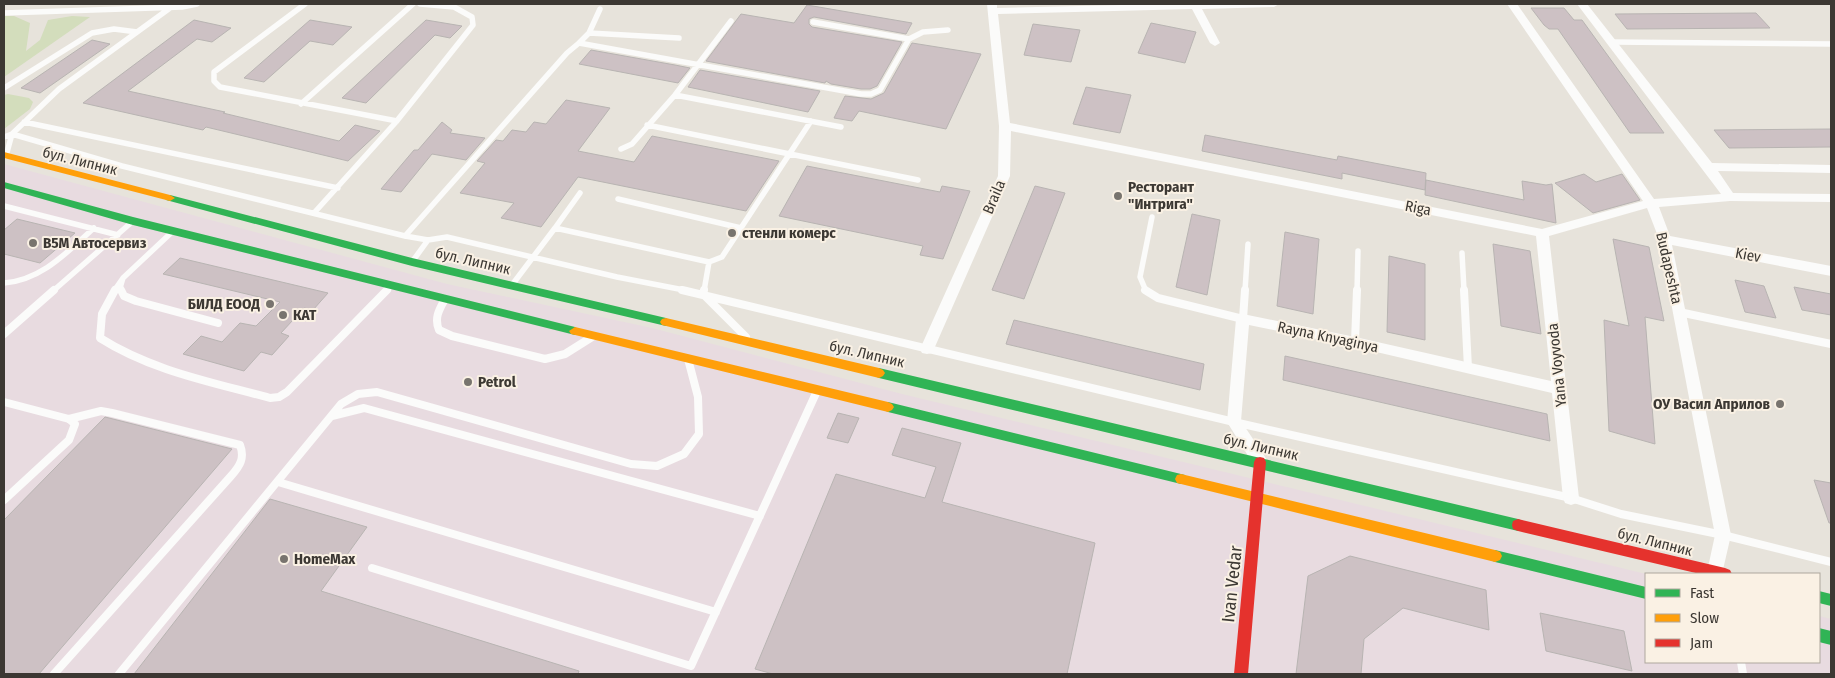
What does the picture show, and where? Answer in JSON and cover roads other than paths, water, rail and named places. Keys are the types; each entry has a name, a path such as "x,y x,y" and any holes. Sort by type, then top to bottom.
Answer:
{"main road":[{"name":"бул. Липник","path":"5,156 412,262 1260,462 1720,573"},
{"path":"4,185 172,232 1645,593"},
{"path":"391,286 412,262"},
{"name":"Ivan Vedar","path":"1241,674 1260,462"}],"street":[{"path":"992,7 1274,4"},
{"name":"Budapeshta","path":"1512,4 1650,203 1665,239 1723,535 1720,573"},
{"path":"1582,4 1709,167 1730,197"},
{"path":"1195,5 1214,43"},
{"name":"Braila","path":"927,349 1004,176 1005,126 992,7"},
{"name":"Riga","path":"1005,126 1542,233 1650,203 1730,197 1831,198"},
{"path":"1709,167 1831,169"},
{"name":"Yana Voyvoda","path":"1542,233 1571,498"},
{"name":"Kiev","path":"1665,239 1831,271"},
{"path":"1243,319 1234,422 1260,462"},
{"name":"Rayna Knyaginya","path":"1243,319 1355,342 1560,389"}],"lane":[{"path":"4,13 182,8 197,4"},
{"path":"305,4 214,72 214,81 220,87 397,121"},
{"path":"301,104 413,4"},
{"path":"314,213 444,66 473,25 472,17 454,8 420,4"},
{"path":"4,137 12,134 59,89 170,8"},
{"path":"406,236 568,52 589,33 600,9"},
{"path":"621,149 632,144 674,95 731,21"},
{"path":"814,22 909,40"},
{"path":"4,88 92,33 108,28 120,28 137,32"},
{"path":"580,43 837,90 871,94 880,90 909,40 923,32 948,30"},
{"path":"589,33 679,38"},
{"path":"1612,42 1831,44"},
{"path":"674,95 841,127"},
{"path":"554,228 709,262 722,257 811,121"},
{"path":"24,122 338,188"},
{"path":"647,125 918,180"},
{"path":"5,156 12,134"},
{"path":"12,134 122,166 406,236 428,240 447,237 703,294 1234,422 1571,498 1621,514 1723,535 1831,562"},
{"path":"512,285 535,257 580,193"},
{"path":"618,199 741,228"},
{"path":"4,206 118,235"},
{"path":"1152,217 1140,277 1141,286 1147,293 1243,319 1248,244"},
{"path":"4,334 133,221"},
{"path":"4,283 21,282 35,276 94,228"},
{"path":"172,232 123,278 101,316 100,338 135,356 167,369 270,398 279,397 288,392 391,286"},
{"path":"412,262 428,240"},
{"path":"1355,342 1358,251"},
{"path":"1462,253 1468,368"},
{"path":"703,294 709,262"},
{"path":"123,278 120,288 124,296 218,323"},
{"path":"703,294 751,342"},
{"path":"445,299 436,315 438,330 452,336 545,359 565,354 595,335"},
{"path":"1679,312 1831,344"},
{"path":"119,674 341,404 358,394 377,392 631,464 657,466 684,454 699,434 698,397 688,359"},
{"path":"372,568 690,666 817,391"},
{"path":"4,402 69,419 75,424 70,440 4,500"},
{"path":"332,416 364,408 760,516"},
{"path":"54,674 223,485 243,461 244,452 240,444 127,415 101,412 69,419"},
{"path":"278,482 716,612"}],"place":[{"name":"Ресторант \"Интрига\"","path":"1118,196"},
{"name":"стенли комерс","path":"732,233"},
{"name":"В5М Автосервиз","path":"33,243"},
{"name":"БИЛД ЕООД","path":"270,304"},
{"name":"КАТ","path":"283,315"},
{"name":"Petrol","path":"468,382"},
{"name":"ОУ Васил Априлов","path":"1780,404"},
{"name":"HomeMax","path":"284,559"}]}
